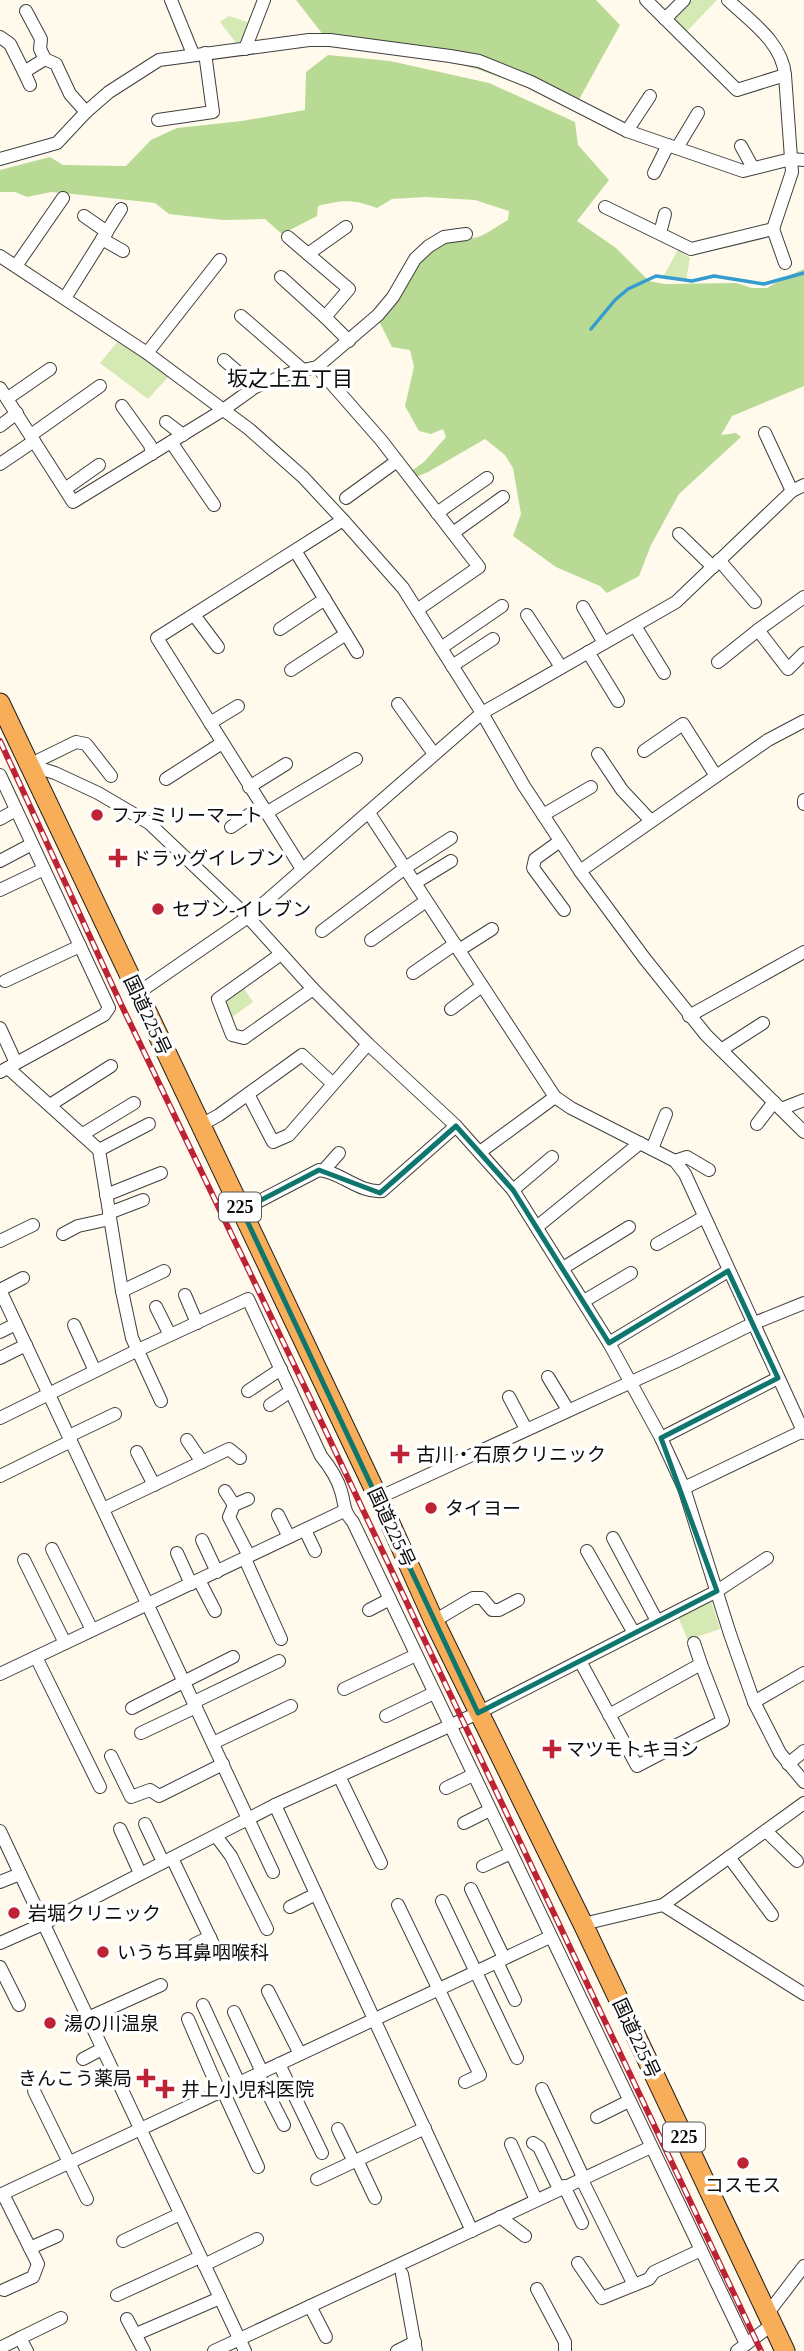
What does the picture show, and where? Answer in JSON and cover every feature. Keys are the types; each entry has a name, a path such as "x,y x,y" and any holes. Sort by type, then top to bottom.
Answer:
{"highway":[{"name":"国道225号","path":"0,703 379,1498 478,1713 583,1924 785,2351"}],"street":[{"path":"158,120 213,112 199,54 171,0"},
{"path":"245,49 264,0"},
{"path":"646,0 737,90 785,75"},
{"path":"665,19 684,0"},
{"path":"728,0 781,54 798,160 773,229 785,263"},
{"path":"26,11 41,39 40,49 45,59 56,64 70,94 86,112"},
{"path":"0,37 10,44 30,85"},
{"path":"0,159 57,143 109,92 159,60 309,40 330,40 479,61 506,70 627,131 743,171 798,160"},
{"path":"24,72 45,59"},
{"path":"627,131 650,96"},
{"path":"654,173 698,113"},
{"path":"741,146 753,168"},
{"path":"63,198 6,264 65,298 147,353 223,410 272,448 343,520 389,571 417,610 580,871 689,1016 804,1132"},
{"path":"605,207 691,250 773,229"},
{"path":"65,298 121,209"},
{"path":"660,233 665,214"},
{"path":"84,216 123,251"},
{"path":"307,254 346,227"},
{"path":"50,369 4,393 73,502 223,410 255,387 317,367 378,315 393,298 415,259 429,246 444,237 466,234"},
{"path":"288,237 349,289 325,317"},
{"path":"147,353 220,260"},
{"path":"281,277 349,341"},
{"path":"241,316 303,370"},
{"path":"224,360 255,387"},
{"path":"317,367 397,461 480,567 417,610"},
{"path":"0,464 100,386"},
{"path":"122,405 150,445 152,454"},
{"path":"0,425 17,413"},
{"path":"166,422 214,505"},
{"path":"138,993 248,917 482,713 676,602 799,490 765,433"},
{"path":"346,498 397,461"},
{"path":"65,489 99,465"},
{"path":"437,513 487,478"},
{"path":"453,533 503,497"},
{"path":"302,869 157,638 343,520"},
{"path":"679,534 716,563 755,602"},
{"path":"296,552 357,652"},
{"path":"718,662 804,597"},
{"path":"280,629 325,599"},
{"path":"441,649 502,607"},
{"path":"583,607 604,643"},
{"path":"194,615 218,647"},
{"path":"527,615 561,667"},
{"path":"635,626 664,673"},
{"path":"758,630 789,669 804,653"},
{"path":"291,670 346,634"},
{"path":"452,666 493,639"},
{"path":"589,652 618,701"},
{"path":"398,704 434,754"},
{"path":"210,723 238,706"},
{"path":"580,871 768,740 804,721"},
{"path":"644,751 683,724 716,776"},
{"path":"29,765 76,742 86,744 111,776"},
{"path":"166,779 222,743"},
{"path":"598,754 622,790 651,821"},
{"path":"231,827 264,810 337,764 356,758"},
{"path":"249,787 286,764"},
{"path":"29,765 47,770 98,793 149,823 248,917 313,989 368,1044 456,1126 513,1190 584,1301 661,1438 684,1488 754,1702 780,1753 804,1782"},
{"path":"0,775 109,1008 104,1015 8,1068"},
{"path":"543,815 591,787"},
{"path":"0,819 16,810"},
{"path":"369,813 555,1097 571,1108 674,1161 685,1174 803,1432 684,1488"},
{"path":"322,931 405,868 451,838"},
{"path":"560,841 535,859 533,868 564,910"},
{"path":"0,861 32,844"},
{"path":"415,883 451,861"},
{"path":"0,890 44,869"},
{"path":"372,940 426,901"},
{"path":"413,973 492,929"},
{"path":"5,981 80,946"},
{"path":"689,1016 804,952"},
{"path":"281,954 218,999 233,1035 244,1038 313,989"},
{"path":"451,1009 482,986"},
{"path":"721,1050 763,1023"},
{"path":"0,1028 8,1068 99,1150 132,1338 161,1401"},
{"path":"248,1094 273,1142 289,1135 368,1044"},
{"path":"201,1125 302,1055 332,1083"},
{"path":"50,1105 111,1066"},
{"path":"480,1152 555,1097"},
{"path":"757,1124 777,1106 804,1100"},
{"path":"83,1134 134,1103"},
{"path":"538,1226 646,1146 666,1114"},
{"path":"99,1150 149,1124"},
{"path":"242,1210 319,1170 378,1192 382,1191 456,1126"},
{"path":"324,1170 339,1153"},
{"path":"513,1190 552,1157"},
{"path":"674,1161 687,1157 709,1170"},
{"path":"106,1195 162,1173"},
{"path":"63,1234 144,1200"},
{"path":"657,1244 704,1217"},
{"path":"0,1241 33,1225"},
{"path":"563,1268 629,1227"},
{"path":"122,1291 164,1271"},
{"path":"609,1343 728,1271"},
{"path":"584,1301 631,1273"},
{"path":"23,1278 0,1290 3,1305 16,1324 273,1872"},
{"path":"185,1295 197,1322"},
{"path":"0,1418 248,1299 321,1456 334,1472 342,1492 344,1511 353,1522 701,2250 741,2347 770,2319 804,2266"},
{"path":"379,1498 752,1324 804,1303"},
{"path":"156,1307 170,1335"},
{"path":"0,1332 16,1324"},
{"path":"74,1325 95,1371"},
{"path":"0,1357 26,1345"},
{"path":"248,1391 281,1369"},
{"path":"548,1377 568,1410"},
{"path":"661,1438 778,1378"},
{"path":"270,1405 291,1391"},
{"path":"509,1397 526,1429"},
{"path":"0,1476 115,1414"},
{"path":"187,1440 202,1462"},
{"path":"103,1509 202,1462 225,1444 240,1458"},
{"path":"137,1452 154,1485"},
{"path":"225,1491 234,1505"},
{"path":"248,1499 234,1505 229,1517 281,1639"},
{"path":"0,1674 344,1511"},
{"path":"278,1515 289,1537"},
{"path":"305,1530 315,1551"},
{"path":"613,1538 657,1621"},
{"path":"202,1540 217,1572"},
{"path":"52,1549 92,1630"},
{"path":"587,1551 634,1633"},
{"path":"177,1553 215,1611"},
{"path":"0,1943 43,1924 275,1805 478,1713 717,1591 767,1558"},
{"path":"24,1560 65,1643"},
{"path":"434,1620 473,1598 482,1598 492,1610 499,1610 518,1600"},
{"path":"369,1611 390,1600"},
{"path":"580,1661 637,1766 723,1721 694,1643"},
{"path":"344,1689 416,1654"},
{"path":"36,1657 100,1787"},
{"path":"132,1708 233,1657"},
{"path":"141,1733 279,1661"},
{"path":"609,1715 701,1664"},
{"path":"754,1702 804,1672"},
{"path":"386,1716 434,1693"},
{"path":"213,1742 291,1706"},
{"path":"788,1764 804,1751"},
{"path":"111,1756 131,1797 150,1790 159,1796 223,1764"},
{"path":"446,1788 473,1775"},
{"path":"339,1776 381,1863"},
{"path":"583,1924 663,1905 804,1803"},
{"path":"275,1805 472,2231"},
{"path":"464,1824 490,1810"},
{"path":"145,1824 212,1942 195,1944"},
{"path":"120,1829 140,1874"},
{"path":"0,1831 4,1849 20,1874 242,2345"},
{"path":"766,1831 797,1861"},
{"path":"216,1836 232,1856 259,1924"},
{"path":"482,1866 510,1853"},
{"path":"729,1857 772,1915"},
{"path":"0,1882 20,1874"},
{"path":"471,1889 516,2000"},
{"path":"290,1906 316,1894"},
{"path":"442,1900 517,2058"},
{"path":"398,1905 480,2076 465,2082"},
{"path":"663,1905 804,1994"},
{"path":"4,2290 33,2277 38,2264 1,2194 550,1937"},
{"path":"0,1967 19,2005"},
{"path":"88,2018 161,1985"},
{"path":"268,1991 300,2053"},
{"path":"203,2005 239,2083"},
{"path":"234,2012 285,2125"},
{"path":"187,2019 258,2168"},
{"path":"83,2059 102,2049"},
{"path":"279,2064 322,2153"},
{"path":"542,2089 634,2285"},
{"path":"34,2091 87,2199"},
{"path":"597,2117 629,2101"},
{"path":"317,2179 425,2128"},
{"path":"338,2129 375,2198"},
{"path":"533,2143 539,2147 582,2223"},
{"path":"511,2144 536,2200"},
{"path":"214,2351 242,2345 310,2306 651,2147"},
{"path":"124,2241 180,2214"},
{"path":"500,2217 525,2236"},
{"path":"30,2248 57,2236"},
{"path":"117,2295 257,2239"},
{"path":"578,2263 602,2298 649,2279 654,2272 701,2250"},
{"path":"397,2351 416,2347 402,2274"},
{"path":"537,2289 565,2342 565,2351"},
{"path":"141,2332 220,2298"},
{"path":"310,2306 326,2337"},
{"path":"0,2348 61,2318"},
{"path":"127,2319 144,2351"},
{"path":"20,2338 27,2351"}],"highlighted area":[{"path":"456,1126 513,1190 609,1343 728,1271 778,1378 661,1438 717,1591 478,1713 242,1210 319,1170 380,1193"}],"green space":[{"path":"296,0 596,0 620,25 576,105 480,70 413,51 328,41"},
{"path":"692,0 717,0 686,32 676,22 675,16"},
{"path":"229,16 250,23 242,40 237,44 220,22"},
{"path":"328,55 390,61 489,83 575,122 578,145 609,180 577,221 616,248 649,281 664,284 736,283 752,288 767,288 804,269 804,386 732,416 721,435 736,433 741,437 679,494 651,545 639,576 607,593 600,586 556,567 513,536 521,514 513,468 505,455 485,439 428,472 411,479 407,474 424,462 446,437 443,429 431,434 419,431 405,406 414,367 410,350 392,347 376,315 444,234 465,238 479,237 508,220 509,211 475,200 425,197 392,199 377,208 361,203 341,202 318,206 317,216 282,234 265,219 223,220 169,214 155,203 64,193 51,192 27,197 15,192 0,192 0,170 50,157 63,165 126,166 151,140 177,128 242,121 305,110 306,72"},
{"path":"678,250 690,258 686,280 663,277"},
{"path":"119,340 169,376 148,399 100,363"},
{"path":"243,987 253,1002 231,1018 224,1005 226,999"},
{"path":"711,1601 720,1629 688,1640 678,1617"}],"waterway":[{"path":"591,329 628,289 656,276 692,281 714,276 764,284 804,273"}],"railway":[{"path":"0,741 120,1002 761,2351"}],"place":[{"name":"ファミリーマート","path":"97,815"},
{"name":"ドラッグイレブン","path":"118,858"},
{"name":"セブン-イレブン","path":"158,909"},
{"name":"古川・石原クリニック","path":"400,1454"},
{"name":"タイヨー","path":"431,1508"},
{"name":"マツモトキヨシ","path":"552,1749"},
{"name":"岩堀クリニック","path":"14,1913"},
{"name":"いうち耳鼻咽喉科","path":"103,1952"},
{"name":"湯の川温泉","path":"50,2023"},
{"name":"きんこう薬局","path":"146,2078"},
{"name":"井上小児科医院","path":"165,2089"},
{"name":"コスモス","path":"743,2163"}],"district":[{"name":"坂之上五丁目","path":"290,379"}]}
